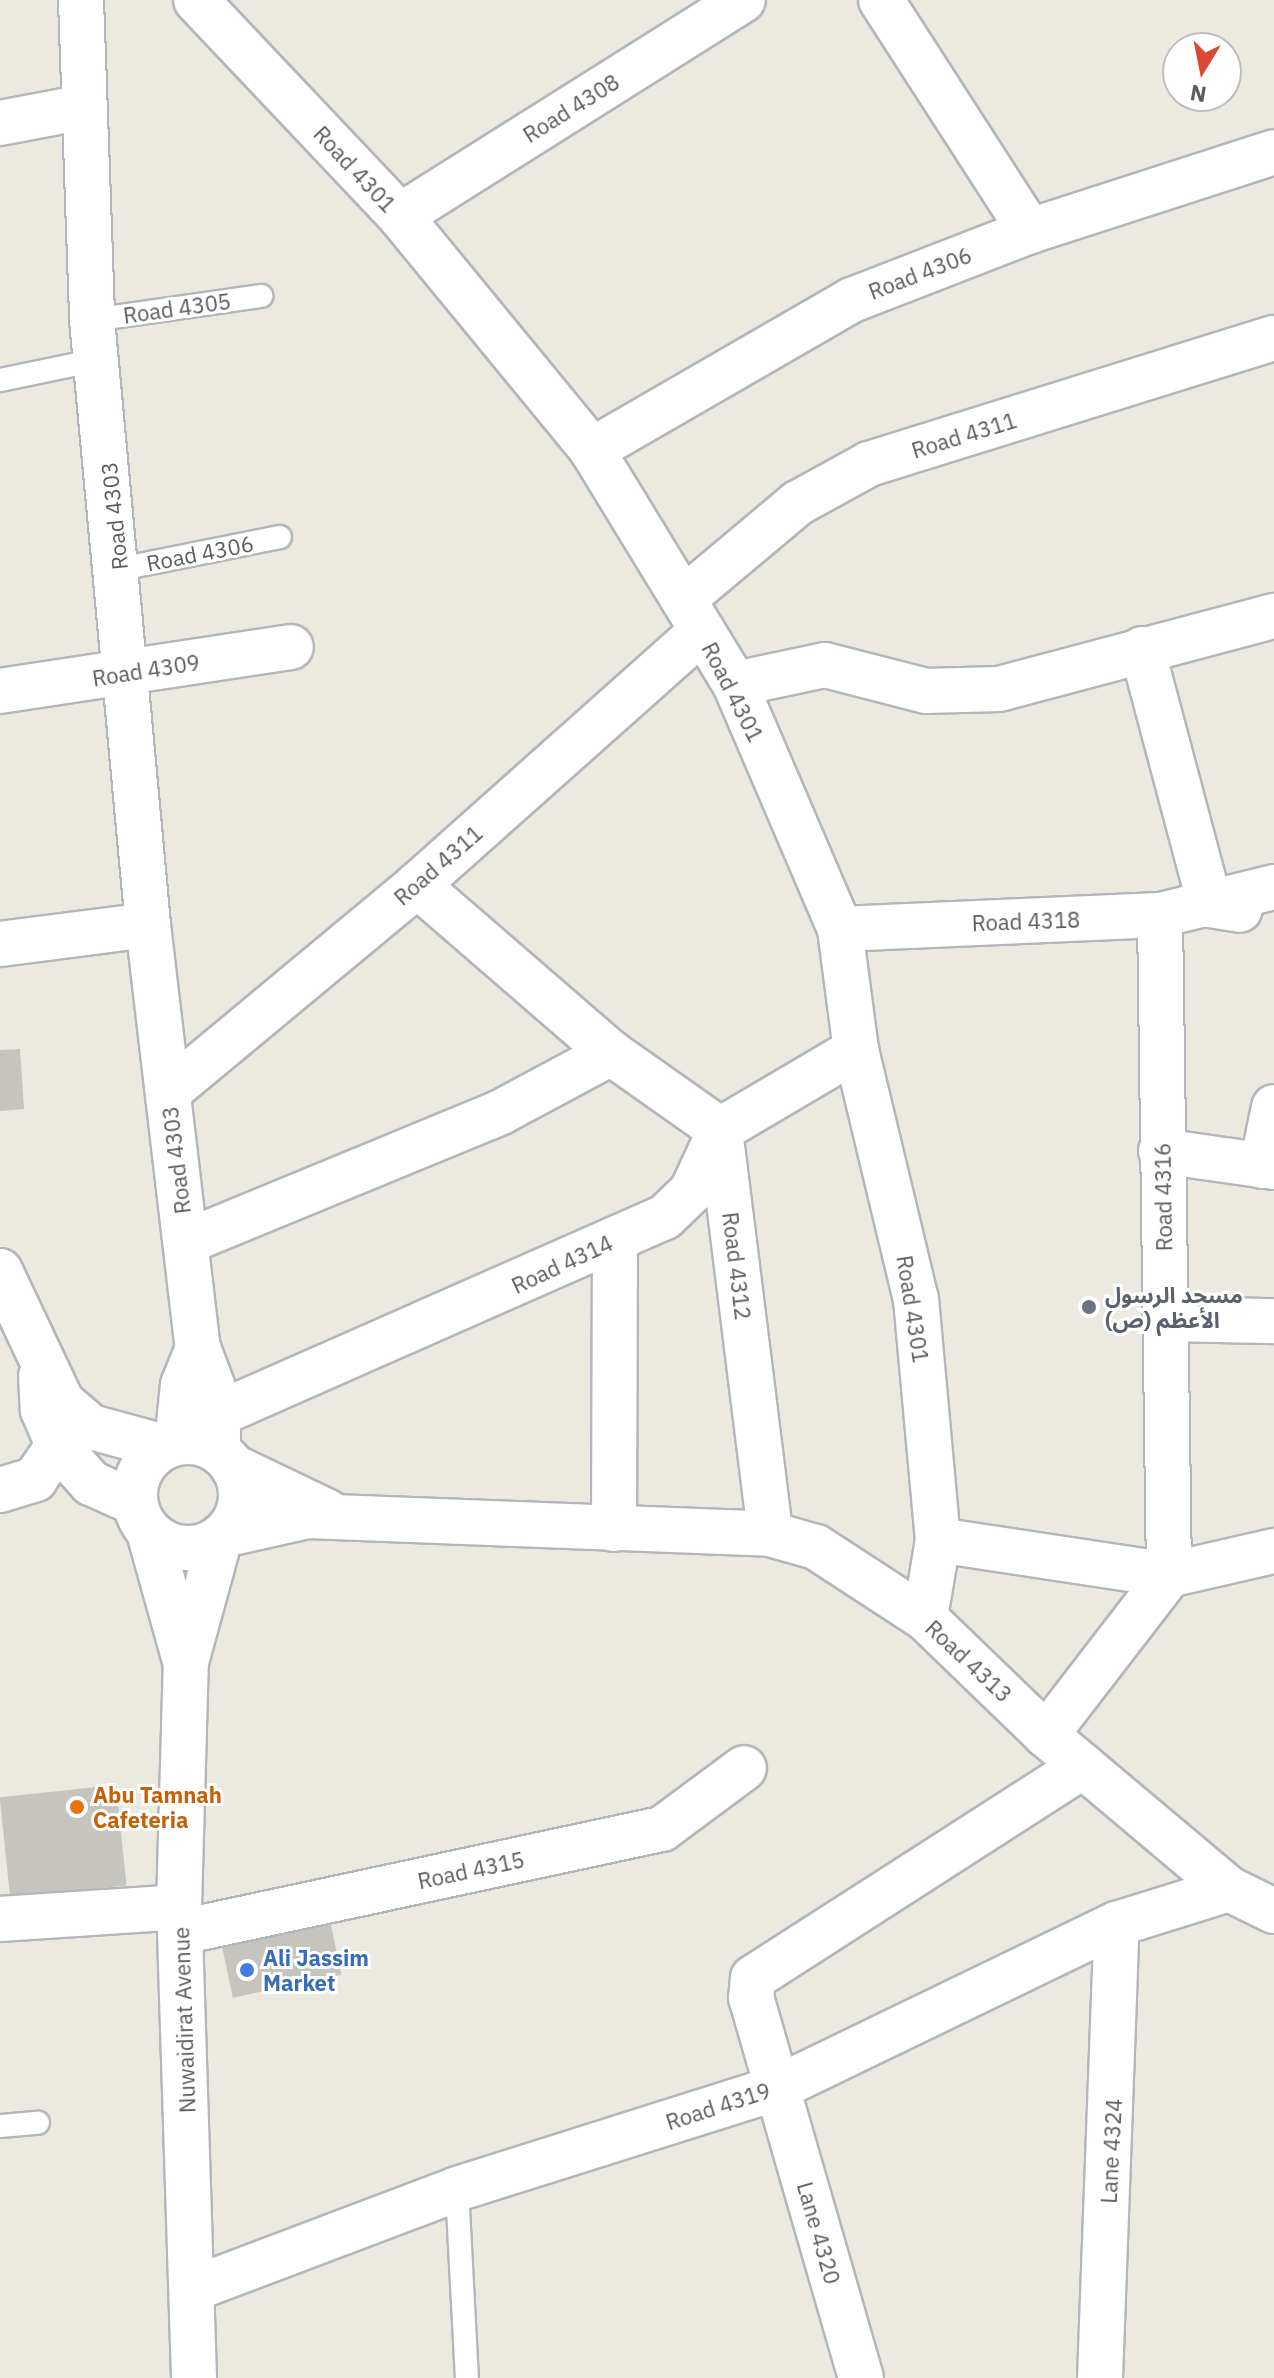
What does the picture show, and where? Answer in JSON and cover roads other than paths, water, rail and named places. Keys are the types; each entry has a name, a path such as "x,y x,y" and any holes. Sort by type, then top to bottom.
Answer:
{"street":[{"name":"Road 4303","path":"81,0 94,340 120,569 148,925 198,1348 183,1385 202,1444"},
{"name":"Road 4301","path":"196,0 400,216 592,450 735,684 840,929 856,1050 916,1299 938,1540 925,1618"},
{"name":"Road 4308","path":"400,216 743,0"},
{"path":"881,0 1030,231"},
{"path":"0,123 85,107"},
{"name":"Road 4306","path":"592,450 778,336 1030,231 1274,152"},
{"name":"Road 4311","path":"168,1092 417,885 695,614 798,503 869,464 1274,338"},
{"path":"735,684 825,665 963,693 1274,616"},
{"name":"Road 4309","path":"0,691 291,647"},
{"path":"1142,649 1210,905"},
{"path":"417,885 611,1053 720,1130 856,1050"},
{"name":"Road 4318","path":"840,929 1160,915 1274,887"},
{"name":"Road 4318","path":"1210,905 1274,915"},
{"name":"Road 4316","path":"1160,915 1169,1575"},
{"path":"0,944 148,925"},
{"path":"186,1242 501,1112 611,1053"},
{"path":"1161,1151 1268,1167 1274,1107"},
{"name":"Road 4314","path":"202,1444 665,1217 692,1191 720,1130"},
{"name":"Road 4312","path":"720,1130 770,1534"},
{"path":"614,1529 615,1239"},
{"path":"0,1271 41,1370 91,1427 202,1444 241,1502 222,1536 191,1548 91,1483 58,1446 43,1410 41,1370"},
{"path":"1165,1319 1274,1321"},
{"path":"142,1518 140,1471 202,1444"},
{"name":"Road 4313","path":"202,1444 338,1516"},
{"path":"0,1490 35,1479 58,1446"},
{"name":"Road 4313","path":"222,1536 280,1519 338,1516 770,1534 862,1571 925,1618 1046,1735 1229,1889 1274,1911"},
{"name":"Nuwaidirat Avenue","path":"142,1518 186,1662"},
{"name":"Nuwaidirat Avenue","path":"194,2378 180,1919 186,1662 222,1536"},
{"path":"938,1540 1169,1575 1274,1551"},
{"path":"1046,1735 1169,1575"},
{"path":"777,2088 751,1998 753,1978 1083,1766"},
{"name":"Road 4315","path":"0,1919 180,1919 662,1829 744,1768"},
{"name":"Road 4319","path":"193,2289 457,2189 777,2088 1117,1924 1229,1889"},
{"name":"Lane 4324","path":"1100,2378 1117,1924"},
{"name":"Lane 4320","path":"777,2088 861,2378"}],"lane":[{"name":"Road 4305","path":"0,380 94,340 261,296"},
{"name":"Road 4306","path":"120,569 280,537"},
{"path":"0,2126 38,2123"},
{"path":"457,2189 467,2378"}],"place":[{"name":"مسجد الرسول الأعظم (ص)","path":"1089,1307"},
{"name":"Abu Tamnah Cafeteria","path":"77,1807"},
{"name":"Ali Jassim Market","path":"247,1970"}]}
